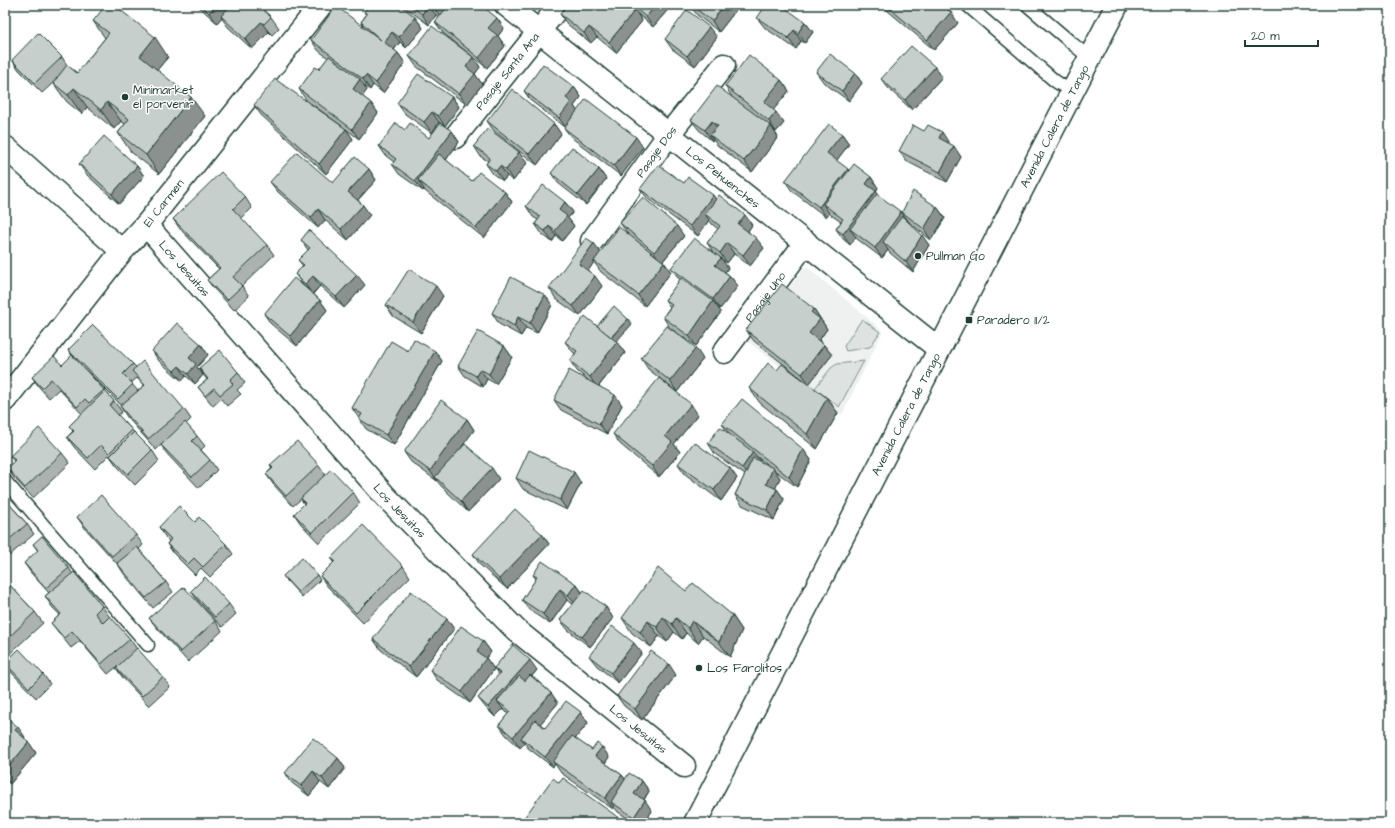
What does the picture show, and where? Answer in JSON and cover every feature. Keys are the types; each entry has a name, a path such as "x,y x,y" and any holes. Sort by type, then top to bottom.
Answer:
{"street":[{"name":"El Carmen","path":"5,400 122,251 146,225 321,5"},
{"name":"Los Pehuenches","path":"506,5 939,349"},
{"name":"Pasaje Santa Ana","path":"455,137 560,5"},
{"name":"Avenida Calera de Tango","path":"695,823 1117,5"},
{"name":"Pasaje Dos","path":"592,241 669,134 724,65"},
{"path":"5,147 122,251"},
{"name":"Los Jesuitas","path":"146,225 386,496 516,630 684,766"},
{"name":"Pasaje Uno","path":"724,352 806,242"}],"lane":[{"path":"967,5 1055,81 1072,92"},
{"path":"1027,5 1090,58"},
{"path":"5,481 148,645"}],"shaded area":[{"path":"806,266 883,331 842,415 747,341"},
{"path":"862,319 880,332 870,347 846,351 844,346"},
{"path":"864,361 839,407 815,388 831,368 837,364"}],"building":[{"name":"Minimarket el porvenir","path":"106,5 114,5 155,37 140,56 191,97 146,155 118,133 129,119 107,102 101,110 74,88 68,95 53,83 67,65 77,73 109,33 93,21"},
{"path":"201,5 216,5 209,13"},
{"path":"231,5 258,5 271,17 264,24 261,22 245,39 221,16"},
{"path":"370,5 400,5 415,17 399,37 392,32 384,42 398,53 376,83 366,75 363,79 311,40 336,6 381,40 361,22 367,14 364,12"},
{"path":"409,5 428,5 422,14"},
{"path":"429,5 441,5 436,11"},
{"path":"449,5 481,5 497,18 488,28 497,35 479,58 435,22"},
{"path":"567,5 628,5 635,10 609,42 589,27 584,33 560,14"},
{"path":"631,5 656,5 646,17"},
{"path":"691,5 724,5 712,21"},
{"path":"766,5 781,5 805,22 798,33 794,30 788,38 757,18"},
{"path":"886,5 942,5 951,12 927,40"},
{"path":"687,10 709,27 687,56 665,39"},
{"path":"432,26 473,57 466,67 475,74 459,94 409,56"},
{"path":"38,33 62,57 35,83 12,60"},
{"path":"911,46 935,67 905,100 881,79"},
{"path":"830,54 855,73 842,91 816,72"},
{"path":"749,55 781,80 764,102 776,112 769,121 725,86"},
{"path":"329,56 360,79 353,89 371,103 352,129 299,89 315,67 319,69"},
{"path":"543,64 574,87 566,98 571,102 559,118 524,91"},
{"path":"418,74 452,97 438,116 432,112 424,122 397,103"},
{"path":"275,79 346,129 319,164 254,105"},
{"path":"717,86 771,126 744,161 710,135 718,126 712,121 705,130 691,120"},
{"path":"512,89 554,124 529,154 487,121"},
{"path":"586,99 636,137 614,166 564,128"},
{"path":"396,123 405,130 410,123 429,138 440,123 452,131 415,181 392,164 396,159 379,146"},
{"path":"829,124 842,134 827,153 848,169 819,207 785,181"},
{"path":"913,125 924,131 928,125 942,132 939,138 954,146 940,172 899,151"},
{"path":"488,128 519,152 506,170 500,166 496,171 486,164 490,158 474,146"},
{"path":"104,136 137,166 112,194 79,164"},
{"path":"572,147 599,169 578,195 551,173"},
{"path":"297,152 333,183 355,157 369,169 348,192 363,205 341,229 318,209 311,218 270,182"},
{"path":"439,154 472,181 479,172 505,192 476,228 418,180"},
{"path":"854,164 871,177 866,184 876,191 843,234 836,229 843,219 823,204"},
{"path":"658,165 684,183 688,177 713,195 690,226 640,189"},
{"path":"221,172 245,197 233,209 267,245 233,277 242,286 227,300 207,280 220,268 173,219"},
{"path":"543,185 565,202 559,210 567,216 555,231 549,226 545,231 535,224 540,217 526,206"},
{"path":"913,191 937,207 924,229 902,212"},
{"path":"877,194 901,212 875,248 850,229"},
{"path":"719,195 745,215 738,224 756,238 743,255 727,243 720,253 707,243 720,226 705,214"},
{"path":"643,197 677,226 654,252 620,223"},
{"path":"902,216 922,235 906,262 883,242"},
{"path":"619,227 664,262 638,295 594,261"},
{"path":"309,230 357,275 336,297 313,276 305,284 295,274 304,265 298,260 310,248 301,240"},
{"path":"586,238 594,243 579,264 595,276 573,306 549,288"},
{"path":"694,238 721,258 715,265 730,276 713,299 671,268"},
{"path":"409,269 436,286 413,322 386,305"},
{"path":"511,277 545,295 530,323 518,317 514,326 492,313"},
{"path":"294,278 320,300 290,336 264,314"},
{"path":"681,278 713,301 689,336 663,317 672,305 665,300"},
{"path":"782,284 814,309 811,312 820,319 809,333 824,345 802,374 746,330"},
{"path":"614,306 628,319 611,337 597,326"},
{"path":"585,316 617,342 590,377 570,361 577,351 565,342"},
{"path":"177,323 201,344 189,358 196,364 188,374 179,366 174,371 152,351"},
{"path":"93,325 133,364 123,374 133,384 118,399 68,350"},
{"path":"667,326 696,348 670,381 641,358"},
{"path":"478,331 504,346 489,374 480,369 476,376 458,366"},
{"path":"414,339 435,351 386,435 359,419 362,414 352,408 391,341 408,351"},
{"path":"220,350 238,372 230,380 233,384 220,395 214,388 205,396 198,387 208,379 199,368"},
{"path":"72,355 104,390 89,403 85,399 77,407 51,379 42,388 32,377 54,356 62,365"},
{"path":"143,361 184,409 148,439 120,406 145,385 132,371"},
{"path":"768,363 777,370 782,364 827,398 807,434 749,388"},
{"path":"569,370 615,395 599,424 554,400"},
{"path":"659,378 691,404 665,436 672,442 652,466 613,434"},
{"path":"105,391 114,401 110,406 132,430 109,453 101,445 88,458 67,437 74,431 69,426"},
{"path":"742,399 803,449 789,477 722,424"},
{"path":"441,400 467,419 430,471 404,452"},
{"path":"185,422 197,436 192,441 210,460 192,477 161,445"},
{"path":"720,427 753,452 742,468 708,443"},
{"path":"39,428 62,453 25,488 7,468 15,460 10,456"},
{"path":"134,432 152,450 128,474 110,456"},
{"path":"297,441 319,465 286,496 266,474 273,468 270,465"},
{"path":"694,442 730,468 714,490 678,464"},
{"path":"465,444 492,468 461,501 435,477"},
{"path":"529,450 574,472 560,500 516,478"},
{"path":"753,458 773,468 766,484 777,489 767,510 735,495"},
{"path":"331,469 353,492 312,533 294,514 305,503 301,498"},
{"path":"101,495 136,535 112,556 77,517"},
{"path":"5,499 27,524 5,543"},
{"path":"179,506 195,522 199,517 226,544 203,567 194,558 188,564 167,544 171,539 159,527"},
{"path":"515,509 542,534 499,579 473,554"},
{"path":"363,525 403,566 356,613 320,576 335,561 331,558"},
{"path":"42,536 69,568 46,588 24,563 38,550 33,544"},
{"path":"137,547 166,582 146,598 117,563"},
{"path":"302,558 317,575 298,592 283,576"},
{"path":"542,561 576,584 568,595 560,589 543,614 522,600 537,577 533,575"},
{"path":"658,568 686,591 693,583 732,615 719,642 692,621 688,628 676,618 672,624 663,617 657,627 648,621 640,632 622,618"},
{"path":"74,572 102,606 95,613 103,623 110,616 130,639 101,664 72,631 64,638 51,623 61,614 45,596"},
{"path":"205,577 229,604 215,617 191,591"},
{"path":"5,580 35,612 5,641"},
{"path":"184,587 215,621 181,652 149,618"},
{"path":"584,590 606,607 582,637 560,620"},
{"path":"411,591 447,619 409,667 373,639"},
{"path":"461,626 483,641 477,652 486,658 462,692 430,670"},
{"path":"612,626 634,643 611,673 589,656"},
{"path":"513,645 530,660 488,707 478,698 500,673 494,668"},
{"path":"137,648 163,677 142,696 116,668"},
{"path":"19,649 43,674 29,688 5,663"},
{"path":"651,651 669,664 635,709 617,696"},
{"path":"530,675 551,693 513,737 499,725 510,711 497,701 519,676 525,681"},
{"path":"566,701 581,712 545,757 521,738 535,720 545,728"},
{"path":"5,716 18,727 15,730 29,742 5,771"},
{"path":"572,736 592,750 597,743 602,747 595,756 622,775 605,798 553,762"},
{"path":"313,738 338,758 322,778 313,771 301,786 285,773"},
{"path":"629,773 642,781 634,794 645,800 634,817 611,802"},
{"path":"553,778 559,783 563,778 622,820 620,823 531,823 524,818"}],"place":[{"name":"Minimarket el porvenir","path":"125,97"},
{"name":"Pullman Go","path":"918,256"},
{"name":"Paradero 11/2","path":"969,320"},
{"name":"Los Farolitos","path":"699,668"}]}
